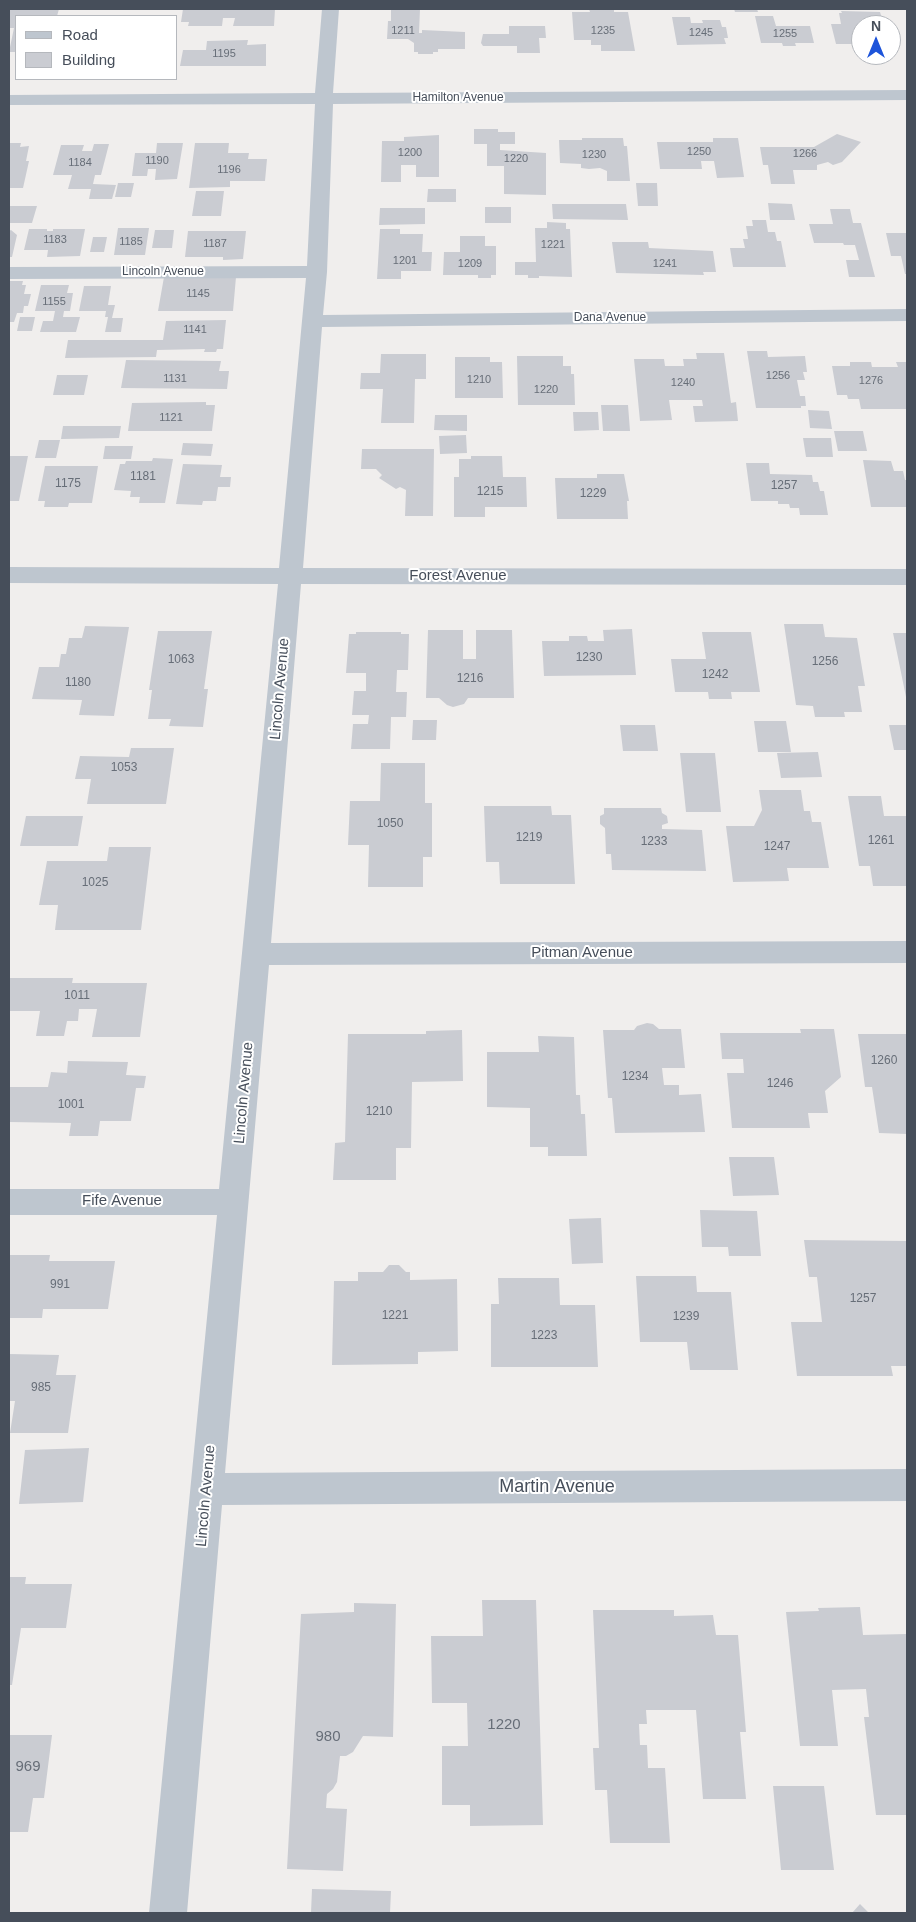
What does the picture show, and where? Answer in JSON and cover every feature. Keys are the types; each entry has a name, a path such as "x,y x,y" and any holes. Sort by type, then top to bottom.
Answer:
{"street":[{"name":"Lincoln Avenue","path":"168,1913 234,1202 312,320 330,9"},
{"name":"Hamilton Avenue","path":"9,100 907,95"},
{"name":"Lincoln Avenue","path":"9,273 316,272"},
{"name":"Dana Avenue","path":"312,320 907,315"},
{"name":"Forest Avenue","path":"9,576 907,577"},
{"name":"Pitman Avenue","path":"256,954 907,952"},
{"name":"Fife Avenue","path":"9,1202 234,1202"},
{"name":"Martin Avenue","path":"206,1489 907,1485"}],"building":[{"path":"9,9 59,9 57,15 15,15 15,52 9,52 14,28 9,28"},
{"path":"183,9 275,9 274,26 233,26 235,18 223,18 222,26 188,26 189,22 181,22"},
{"path":"391,9 420,9 419,33 422,33 422,30 465,32 465,49 438,49 438,52 433,52 433,54 418,54 418,52 414,52 414,43 408,39 387,39 388,21 391,21"},
{"path":"589,9 614,9 614,12 628,12 635,51 601,51 601,45 591,45 591,40 574,40 572,12 590,12"},
{"path":"734,9 757,9 758,12 735,12"},
{"path":"841,11 880,12 881,15 851,15 851,44 836,44 831,24 841,24 839,13 842,13"},
{"path":"755,16 773,16 776,26 810,26 814,43 795,43 796,46 783,46 782,43 761,43"},
{"path":"672,17 690,17 691,23 703,23 702,20 720,20 722,27 726,27 728,38 724,38 726,44 677,45"},
{"path":"509,26 545,26 546,38 539,38 540,53 517,53 517,46 483,46 481,43 483,34 509,34"},
{"path":"248,40 247,45 266,44 266,66 180,66 183,50 206,50 207,41"},
{"path":"474,129 498,129 498,132 515,132 515,144 500,144 500,150 546,153 546,195 504,194 504,166 487,166 487,144 474,144"},
{"path":"837,134 861,142 842,162 833,165 828,162 817,165 817,170 793,170 795,184 771,184 768,165 763,165 760,147 814,147"},
{"path":"439,135 439,177 416,177 416,165 401,165 401,182 381,182 382,141 404,141 404,137"},
{"path":"582,138 623,138 624,146 627,146 630,181 607,181 607,171 600,168 581,168 581,164 560,163 559,140 582,140"},
{"path":"713,138 738,138 744,177 717,178 714,161 701,161 702,169 660,169 657,142 713,142"},
{"path":"9,143 21,143 20,147 29,146 26,161 29,161 23,188 9,188"},
{"path":"157,143 183,143 177,179 155,180 156,169 148,169 147,176 132,176 135,153 156,153"},
{"path":"195,143 229,143 228,153 249,153 248,159 267,159 265,181 230,181 230,187 189,188"},
{"path":"94,144 109,144 101,175 95,175 93,184 116,185 112,199 89,199 91,189 68,189 72,175 53,175 61,145 84,145 82,151 92,151"},
{"path":"118,183 134,183 131,197 115,197"},
{"path":"636,183 657,183 658,206 638,206"},
{"path":"428,189 456,189 456,202 427,202"},
{"path":"196,191 224,191 221,216 192,216"},
{"path":"768,203 792,204 795,220 770,220"},
{"path":"552,204 626,204 628,220 553,219"},
{"path":"9,206 37,206 32,223 9,223"},
{"path":"485,207 511,207 511,223 485,223"},
{"path":"380,208 425,208 425,224 379,225"},
{"path":"830,209 850,209 853,223 861,223 875,277 849,277 846,260 859,260 855,245 814,243 809,224 833,224"},
{"path":"752,220 766,220 768,232 775,232 777,241 781,241 786,267 733,267 730,248 745,248 743,239 748,239 746,226 753,226"},
{"path":"547,222 566,223 566,229 570,229 572,277 539,276 539,278 528,278 528,275 515,275 515,262 536,262 535,228 547,228"},
{"path":"118,228 149,228 145,255 114,255"},
{"path":"29,229 53,231 53,229 85,229 80,256 47,257 48,250 24,250"},
{"path":"380,229 400,229 400,234 423,234 422,252 432,252 431,271 401,271 401,279 377,279"},
{"path":"11,230 17,235 12,257 9,257 9,231"},
{"path":"155,230 174,230 172,248 152,248"},
{"path":"188,231 246,231 243,259 223,260 223,257 185,257"},
{"path":"886,233 907,233 907,274 905,274 901,256 891,256"},
{"path":"460,236 485,236 485,246 496,246 496,275 491,275 491,278 478,278 478,275 443,275 444,252 460,252"},
{"path":"93,237 107,237 104,252 90,252"},
{"path":"612,242 648,242 649,248 713,251 716,272 703,272 704,275 616,273"},
{"path":"164,277 236,277 233,311 158,311"},
{"path":"9,281 23,281 22,285 26,285 24,294 31,294 28,306 24,306 23,313 17,313 14,322 9,322"},
{"path":"41,285 69,285 67,293 73,293 70,311 64,311 63,317 80,317 76,332 40,332 43,321 53,321 55,311 35,311"},
{"path":"84,286 111,286 108,305 115,305 112,318 123,318 121,332 105,332 108,317 105,317 106,311 79,311"},
{"path":"20,317 35,317 32,331 17,331"},
{"path":"226,320 223,349 217,349 216,352 204,352 205,349 157,350 156,357 65,358 68,340 163,340 166,321"},
{"path":"747,351 767,351 768,357 805,356 807,372 803,372 805,380 797,380 800,396 805,396 806,406 801,406 801,408 756,408"},
{"path":"696,353 724,353 731,403 736,402 738,421 695,422 693,406 703,406 702,400 669,400 672,420 640,421 634,359 664,359 665,366 684,366 683,359 697,359"},
{"path":"381,354 426,354 426,379 415,379 414,423 381,423 383,389 360,389 361,373 380,373"},
{"path":"517,356 563,356 563,366 571,366 571,374 574,374 575,405 518,405"},
{"path":"455,357 490,357 490,362 502,362 503,398 455,398"},
{"path":"126,360 221,361 219,371 229,371 227,389 121,388"},
{"path":"850,362 871,362 872,367 898,367 896,362 907,362 907,409 861,409 859,399 848,399 847,395 837,395 832,366 850,366"},
{"path":"57,375 88,375 84,395 53,395"},
{"path":"206,402 206,405 215,405 212,431 128,431 132,403"},
{"path":"601,405 628,405 630,431 603,431"},
{"path":"808,410 829,411 832,429 810,428"},
{"path":"573,412 598,412 599,430 574,431"},
{"path":"435,415 467,415 467,431 434,430"},
{"path":"63,426 121,426 119,438 61,439"},
{"path":"834,431 863,431 867,451 838,451"},
{"path":"466,435 467,453 440,454 439,436"},
{"path":"803,438 831,438 833,457 806,457"},
{"path":"39,440 60,440 56,458 35,458"},
{"path":"183,443 213,444 211,456 181,455"},
{"path":"105,446 133,446 131,459 103,459"},
{"path":"362,449 434,449 433,516 405,516 406,490 400,487 396,489 379,478 382,475 376,469 361,469"},
{"path":"9,456 28,456 19,501 9,501"},
{"path":"471,456 502,456 503,477 526,477 527,507 485,507 485,517 454,517 454,477 459,477 459,459 471,459"},
{"path":"153,458 173,459 165,503 139,503 140,497 130,497 131,491 114,490 120,464 125,464 126,461 152,461"},
{"path":"863,460 891,461 894,471 903,471 905,480 907,480 907,507 871,507"},
{"path":"746,463 769,463 770,474 812,475 813,482 818,482 820,491 824,491 828,515 800,515 799,508 790,508 789,504 778,504 778,501 751,501"},
{"path":"183,464 222,465 220,477 231,477 230,487 218,487 216,501 203,501 202,505 176,504"},
{"path":"45,466 98,466 92,503 69,503 68,507 44,507 45,501 38,501"},
{"path":"597,474 624,474 629,501 627,501 628,519 557,519 555,478 597,478"},
{"path":"784,624 823,624 825,637 857,638 865,686 858,686 862,712 844,712 845,717 815,717 813,706 796,705"},
{"path":"85,626 129,627 114,716 79,715 82,700 32,699 39,667 59,667 61,654 66,654 69,638 82,638"},
{"path":"632,629 636,675 544,676 542,641 569,641 569,636 587,636 588,641 604,641 603,630"},
{"path":"428,630 463,630 463,659 476,659 476,630 512,630 514,698 468,698 464,704 453,707 447,705 439,698 426,698"},
{"path":"158,631 212,631 204,689 208,689 203,727 169,726 171,719 148,719 152,690 149,690"},
{"path":"356,632 401,632 401,634 409,634 408,670 397,670 396,692 407,692 406,717 391,717 390,749 351,749 353,724 368,724 369,715 352,715 354,691 366,691 366,673 346,673 349,634 356,634"},
{"path":"702,632 751,632 760,692 731,692 732,699 709,699 708,692 675,692 671,659 706,659"},
{"path":"893,633 907,633 906,697"},
{"path":"413,720 437,720 436,740 412,740"},
{"path":"754,721 786,721 791,752 758,752"},
{"path":"620,725 655,725 658,751 623,751"},
{"path":"889,725 907,725 907,750 894,750"},
{"path":"131,748 174,748 166,804 87,804 91,779 75,779 80,756 129,757"},
{"path":"818,752 822,777 781,778 777,753"},
{"path":"680,753 715,753 721,812 686,812"},
{"path":"381,763 425,763 425,803 432,803 432,857 423,857 423,887 368,887 369,845 348,845 350,801 380,801"},
{"path":"759,790 801,790 804,811 810,811 812,822 821,822 829,868 787,868 789,881 733,882 726,826 754,826 762,810"},
{"path":"848,796 881,796 884,816 907,816 907,886 873,886 870,866 859,866"},
{"path":"484,806 551,806 552,815 571,815 575,884 500,884 499,862 486,862"},
{"path":"604,808 661,808 662,813 667,816 668,823 662,825 662,829 702,830 706,871 612,870 611,854 606,854 605,828 600,824 600,816 604,814"},
{"path":"26,816 83,816 78,846 20,846"},
{"path":"109,847 151,847 141,930 55,930 58,905 39,905 47,861 107,861"},
{"path":"9,978 73,978 72,983 147,983 140,1037 92,1037 97,1009 79,1009 78,1021 67,1021 64,1036 36,1036 40,1011 9,1011"},
{"path":"647,1023 653,1024 659,1029 681,1029 685,1068 662,1068 664,1085 679,1085 679,1095 701,1094 705,1132 615,1133 612,1098 608,1098 603,1030 634,1030 637,1026"},
{"path":"800,1029 834,1029 841,1077 825,1091 828,1113 808,1113 810,1128 732,1128 727,1073 744,1073 743,1059 722,1059 720,1033 801,1033"},
{"path":"462,1030 463,1081 412,1082 411,1148 396,1148 396,1180 333,1180 335,1143 345,1142 348,1034 426,1034 426,1031"},
{"path":"858,1034 907,1034 907,1134 879,1133 872,1087 865,1087"},
{"path":"538,1036 574,1037 576,1095 580,1095 581,1114 585,1114 587,1156 548,1156 548,1147 530,1147 530,1108 487,1107 487,1052 539,1052"},
{"path":"68,1061 128,1062 126,1075 146,1076 144,1088 136,1088 131,1121 100,1121 98,1136 69,1136 71,1123 9,1122 9,1087 48,1087 51,1072 67,1073"},
{"path":"729,1157 774,1157 779,1195 733,1196"},
{"path":"700,1210 757,1211 761,1256 729,1256 728,1247 702,1247"},
{"path":"601,1218 603,1263 572,1264 569,1219"},
{"path":"804,1240 907,1241 907,1366 891,1366 893,1376 797,1376 791,1322 822,1322 817,1277 809,1277"},
{"path":"9,1255 50,1255 49,1261 115,1261 108,1309 43,1309 42,1318 9,1318"},
{"path":"389,1265 399,1265 406,1272 410,1272 410,1280 457,1279 458,1351 418,1352 418,1364 332,1365 334,1281 358,1281 358,1272 383,1272"},
{"path":"636,1276 696,1276 697,1292 731,1292 738,1370 690,1370 687,1342 640,1342"},
{"path":"498,1278 559,1278 560,1305 595,1305 598,1367 491,1367 491,1304 499,1304"},
{"path":"9,1354 59,1355 56,1375 76,1375 68,1433 10,1433 15,1401 9,1401"},
{"path":"89,1448 83,1502 19,1504 25,1450"},
{"path":"9,1577 26,1577 25,1584 72,1584 66,1628 21,1628 12,1685 9,1685"},
{"path":"482,1600 536,1600 543,1825 470,1826 470,1805 442,1805 442,1746 468,1746 467,1703 432,1703 431,1636 483,1636"},
{"path":"354,1603 396,1604 393,1737 363,1736 353,1752 346,1756 340,1756 337,1782 327,1794 326,1808 347,1809 343,1871 287,1869 301,1614 354,1612"},
{"path":"860,1607 863,1635 907,1634 907,1815 876,1815 864,1717 869,1717 866,1689 832,1690 838,1746 800,1746 786,1612 819,1611 818,1608"},
{"path":"593,1610 674,1610 674,1616 713,1615 716,1635 738,1635 746,1732 740,1732 746,1799 703,1799 696,1710 646,1710 647,1724 639,1724 640,1745 647,1745 648,1768 665,1768 670,1843 610,1843 607,1790 595,1790 593,1748 599,1748"},
{"path":"9,1735 52,1735 44,1798 33,1798 28,1832 9,1832"},
{"path":"773,1786 824,1786 834,1870 781,1870"},
{"path":"312,1889 391,1891 390,1913 311,1913"},
{"path":"860,1904 869,1913 852,1913"}]}
